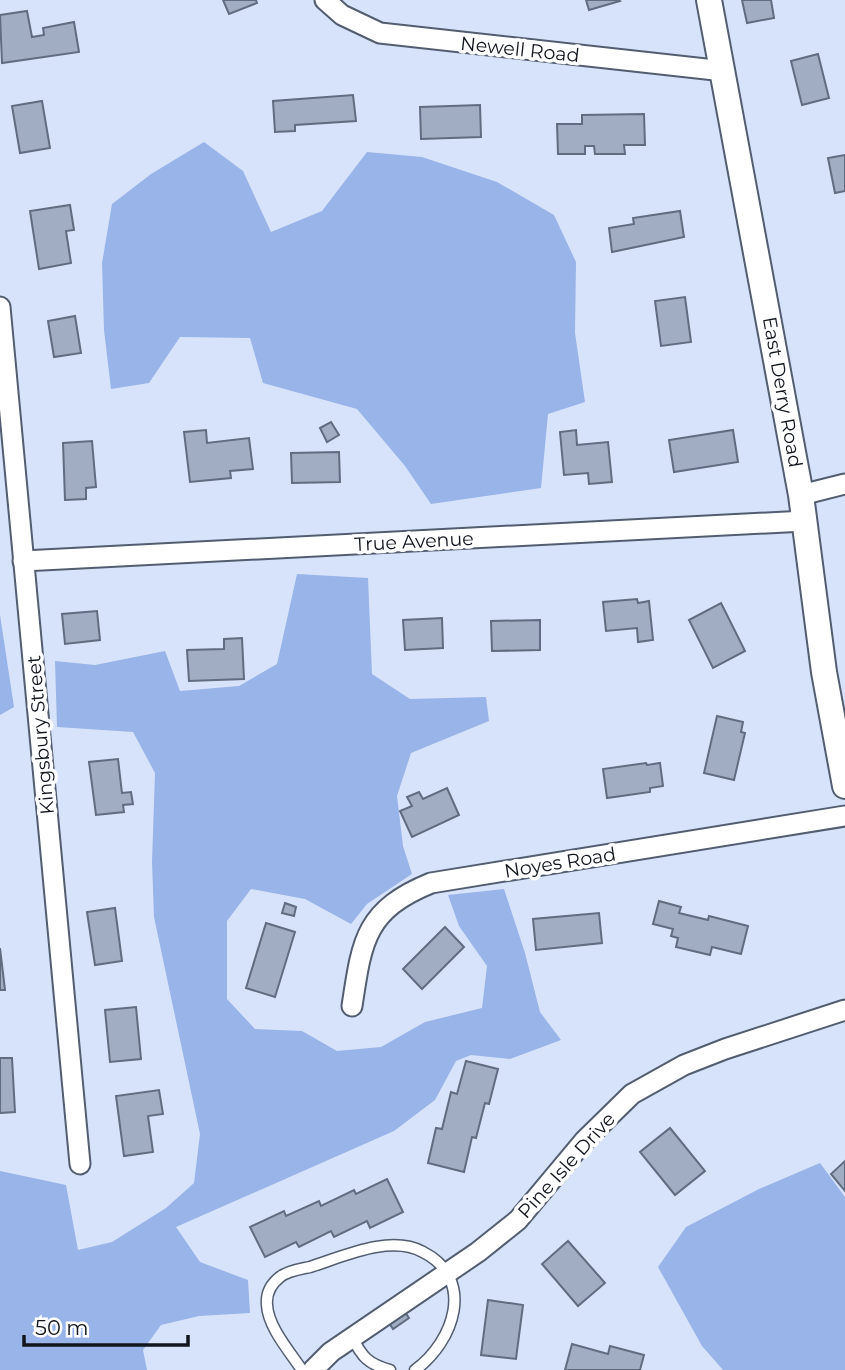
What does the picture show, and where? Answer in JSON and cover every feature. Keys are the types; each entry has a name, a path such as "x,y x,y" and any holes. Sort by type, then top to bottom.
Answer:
{"street":[{"name":"Newell Road","path":"325,0 342,15 380,33 724,71"},
{"name":"East Derry Road","path":"709,0 801,495 824,672 845,786"},
{"name":"Kingsbury Street","path":"0,307 3,381 23,561 80,1164"},
{"path":"801,495 845,484"},
{"name":"True Avenue","path":"23,561 805,522"},
{"name":"Noyes Road","path":"352,1006 359,958 371,927 386,907 407,893 431,883 845,816"},
{"name":"Pine Isle Drive","path":"313,1370 352,1337 478,1252 518,1220 584,1142 632,1094 684,1065 845,1010"}],"lane":[{"path":"302,1370 274,1325 267,1305 269,1289 281,1275 369,1249 398,1246 423,1252 446,1272 455,1297 455,1312 449,1329 426,1361 415,1370"},
{"path":"352,1337 363,1359 372,1365 390,1370"}],"shaded area":[{"path":"204,142 243,171 271,232 322,211 367,152 422,157 497,182 554,215 576,262 575,333 585,402 548,414 541,488 431,504 405,466 357,409 263,383 250,338 180,337 149,383 111,389 104,330 102,263 112,204 151,174"},
{"path":"297,574 368,578 372,674 410,699 486,697 489,721 411,753 397,796 403,846 412,874 367,904 351,924 305,899 251,889 227,921 227,999 255,1029 302,1031 337,1051 381,1047 425,1022 482,1008 487,966 459,926 448,895 504,889 525,953 540,1012 561,1040 510,1059 471,1055 456,1061 435,1100 394,1131 176,1227 200,1262 248,1280 250,1313 199,1316 161,1325 143,1350 147,1370 0,1370 0,1171 66,1185 78,1250 112,1242 166,1208 194,1183 200,1134 154,917 152,862 155,773 133,732 57,727 55,661 95,665 165,651 180,691 239,686 277,664"},
{"path":"0,615 14,707 0,715"},
{"path":"820,1163 845,1197 845,1370 723,1370 702,1346 658,1267 686,1227 759,1189"}],"building":[{"path":"223,0 256,0 257,3 229,14"},
{"path":"586,0 619,0 620,1 589,10"},
{"path":"742,0 771,0 774,18 747,23"},
{"path":"27,11 32,37 44,35 43,28 74,22 79,52 2,63 0,15"},
{"path":"818,54 829,98 802,105 791,61"},
{"path":"353,95 356,121 295,125 295,131 275,132 273,101"},
{"path":"42,101 50,148 20,153 12,106"},
{"path":"480,105 481,137 421,139 420,107"},
{"path":"644,114 645,145 624,145 625,154 595,154 594,146 585,146 585,154 558,154 557,124 582,124 582,115"},
{"path":"845,155 845,191 835,193 828,158"},
{"path":"70,205 74,230 66,231 71,263 39,269 30,211"},
{"path":"680,211 684,237 612,252 609,228 634,224 633,218"},
{"path":"685,297 691,342 661,346 655,301"},
{"path":"75,316 81,353 54,357 48,321"},
{"path":"331,422 339,435 327,442 320,428"},
{"path":"206,430 207,443 249,438 253,469 230,471 231,478 190,482 184,432"},
{"path":"576,430 577,445 608,442 612,482 589,484 588,473 564,475 560,432"},
{"path":"733,430 738,462 674,472 669,440"},
{"path":"92,441 96,487 86,488 86,499 65,500 63,443"},
{"path":"339,452 340,482 292,483 291,453"},
{"path":"637,599 638,603 649,601 653,640 638,642 637,628 606,631 603,602"},
{"path":"721,603 745,651 713,668 689,620"},
{"path":"97,611 100,640 65,644 62,614"},
{"path":"442,618 443,648 405,650 403,620"},
{"path":"540,620 540,650 492,651 491,621"},
{"path":"242,638 244,679 189,681 187,650 224,649 224,639"},
{"path":"717,716 743,722 741,732 745,733 734,780 704,773"},
{"path":"118,759 122,793 131,792 133,804 123,805 124,812 96,815 89,762"},
{"path":"660,763 663,786 650,788 650,792 607,798 603,769"},
{"path":"447,788 459,815 412,837 400,811 412,806 407,797 419,792 423,799"},
{"path":"659,901 681,907 679,913 708,920 709,916 748,926 741,954 712,947 710,955 676,947 678,938 671,936 673,929 653,924"},
{"path":"285,903 296,907 294,916 282,913"},
{"path":"115,908 122,961 95,965 87,912"},
{"path":"599,913 602,943 536,950 533,919"},
{"path":"266,923 295,932 275,997 246,988"},
{"path":"445,927 464,947 422,989 403,969"},
{"path":"0,948 5,990 0,990"},
{"path":"136,1007 141,1059 110,1062 105,1010"},
{"path":"0,1058 12,1058 15,1112 0,1113"},
{"path":"466,1061 498,1069 476,1138 472,1137 464,1172 428,1163 436,1128 442,1129 451,1092 457,1094"},
{"path":"159,1090 163,1114 148,1116 153,1152 124,1156 116,1096"},
{"path":"670,1128 705,1171 675,1195 640,1152"},
{"path":"845,1161 845,1191 831,1174"},
{"path":"387,1179 403,1212 370,1228 367,1221 334,1237 331,1231 299,1247 296,1242 265,1257 250,1227 284,1211 286,1216 319,1201 321,1206 354,1190 356,1194"},
{"path":"568,1241 605,1283 578,1306 542,1264"},
{"path":"488,1300 523,1305 516,1359 481,1355"},
{"path":"405,1312 409,1318 393,1329 389,1323"},
{"path":"572,1344 608,1354 610,1346 644,1355 640,1370 565,1370"}]}
